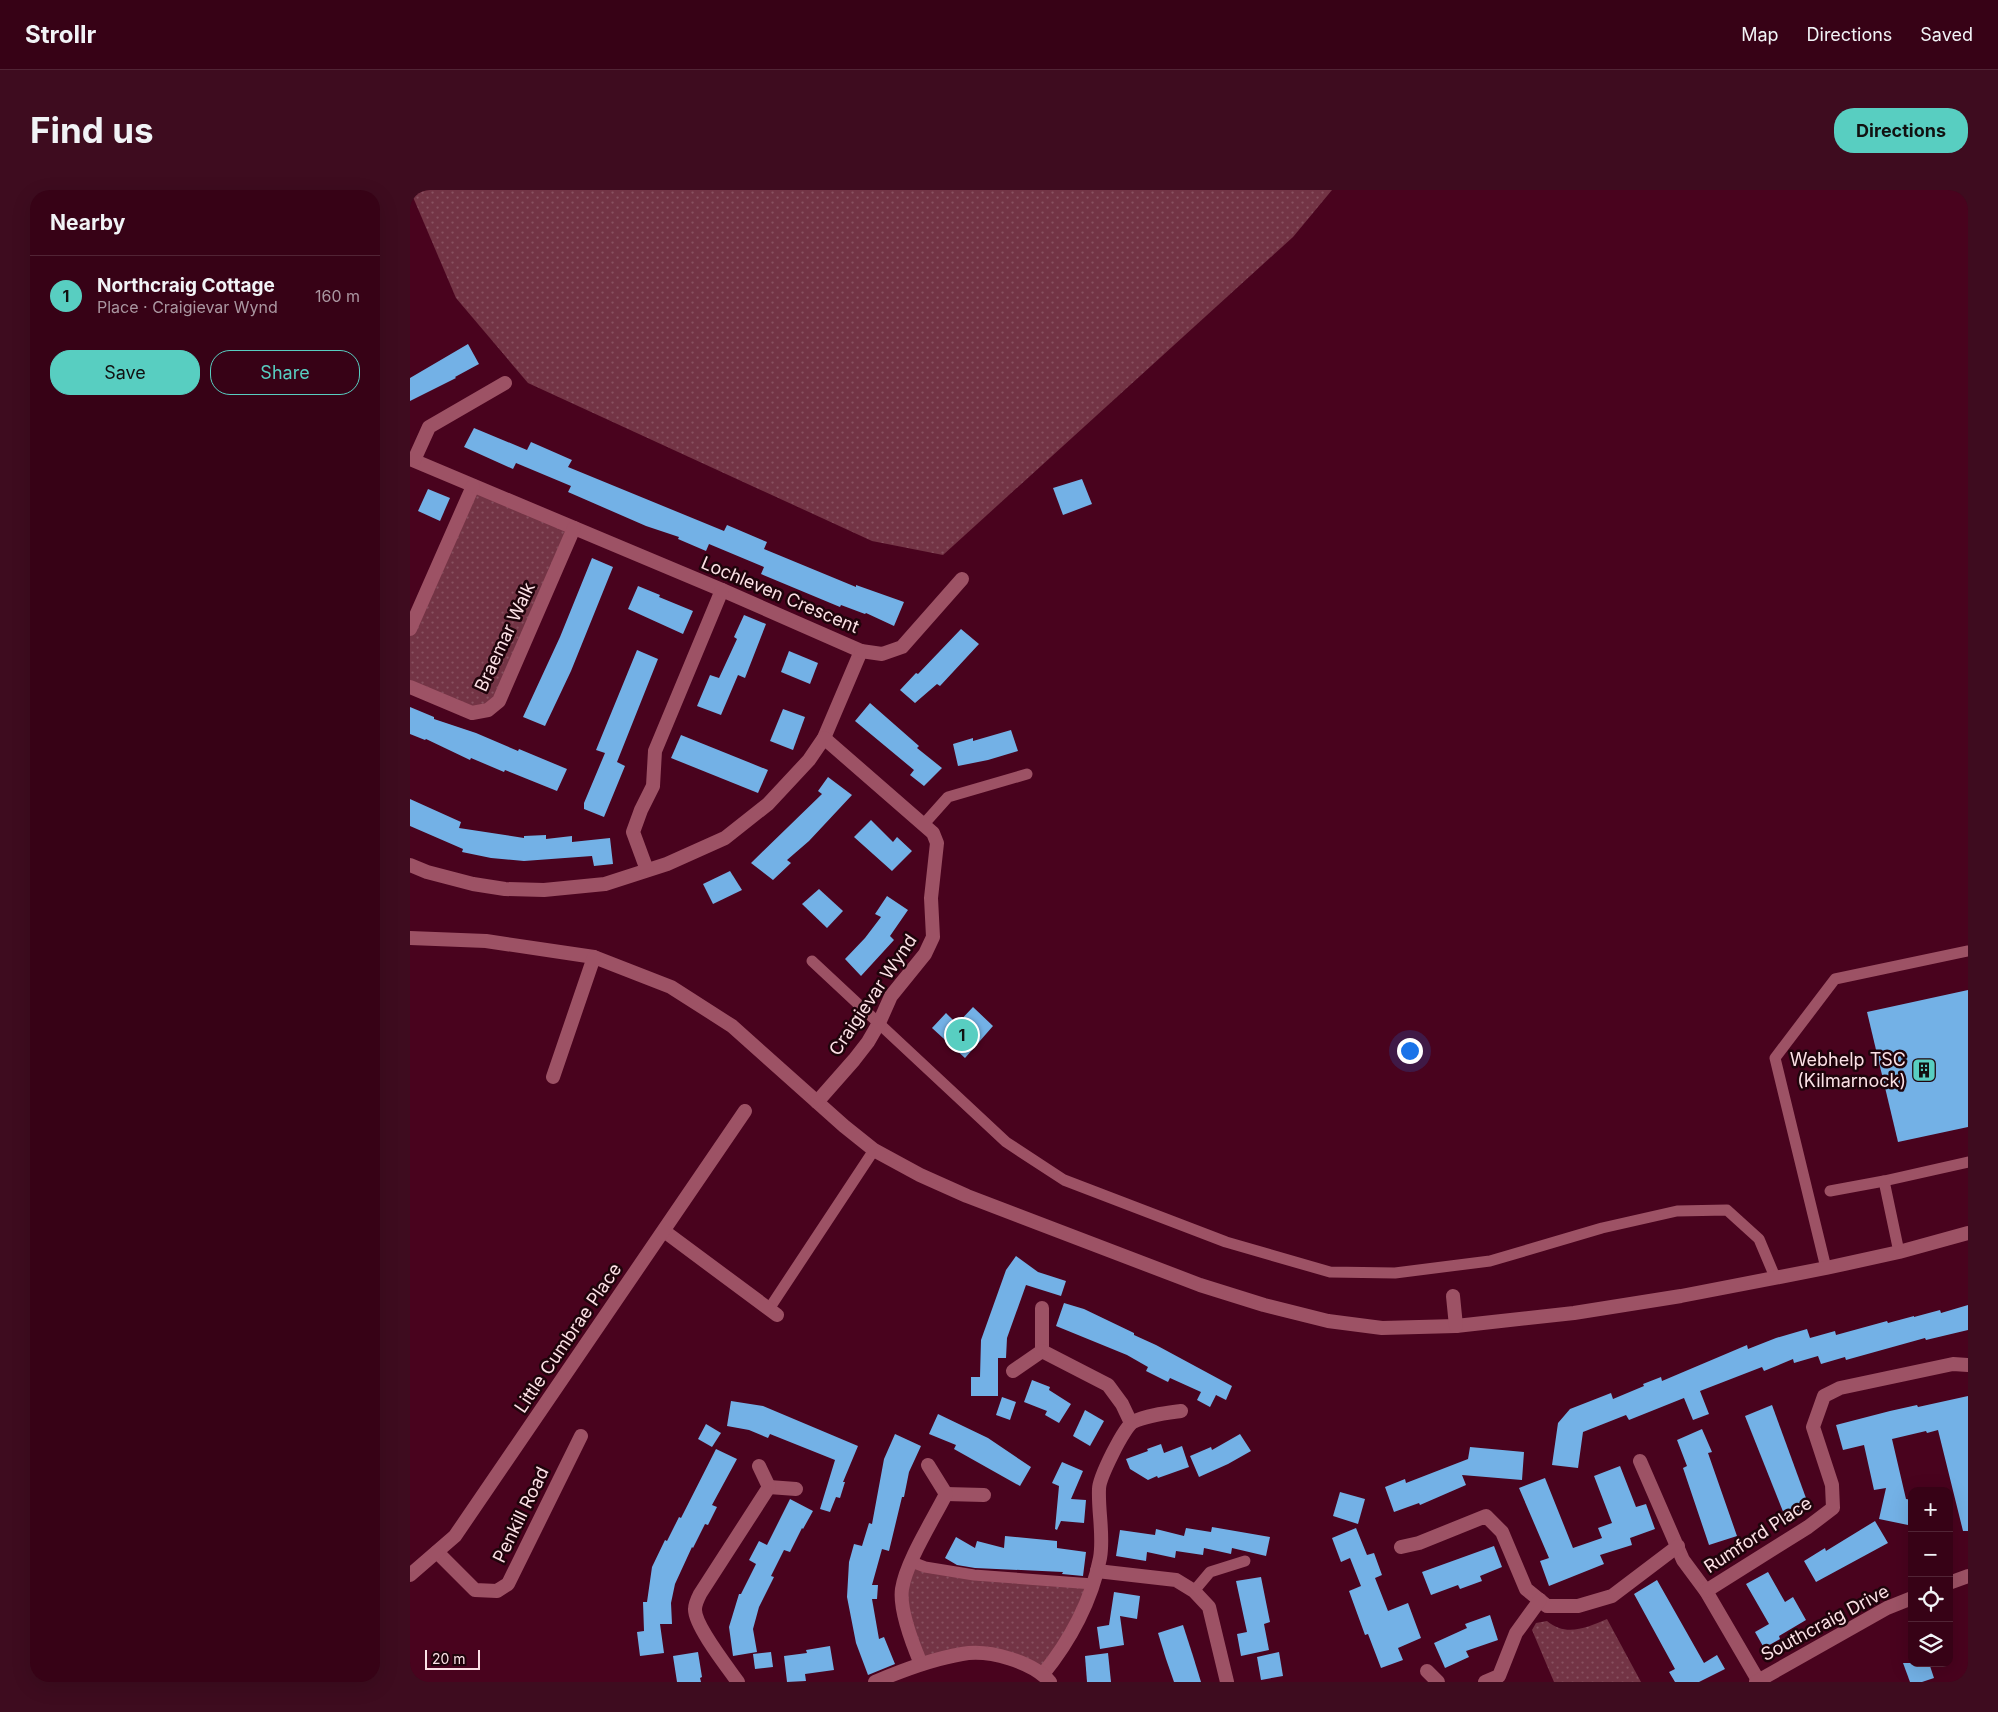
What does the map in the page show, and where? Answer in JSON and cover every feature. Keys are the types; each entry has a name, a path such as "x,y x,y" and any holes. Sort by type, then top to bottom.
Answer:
{"street":[{"name":"Lochleven Crescent","path":"410,865 427,872 473,884 505,889 544,890 605,884 667,864 725,838 768,804 809,760 824,738 861,651 722,590 412,460 429,427 505,383"},
{"path":"410,629 473,486"},
{"name":"Braemar Walk","path":"410,687 472,713 488,710 499,701 574,528"},
{"path":"861,651 882,654 902,647 962,579"},
{"path":"647,870 633,832 653,786 655,751 722,590"},
{"name":"Craigievar Wynd","path":"817,1102 854,1060 879,1023 890,996 926,954 934,937 931,898 937,843 933,833 824,738"},
{"path":"410,938 486,942 594,956 672,987 732,1026 874,1150 920,1175 967,1196 1200,1285 1264,1305 1328,1320 1382,1328 1456,1326 1574,1313 1681,1296 1826,1268 1899,1252 1968,1233"},
{"path":"553,1077 594,956"},
{"name":"Little Cumbrae Place","path":"410,1576 455,1536 746,1111"},
{"path":"664,1230 773,1312"},
{"path":"1453,1296 1456,1326"},
{"path":"1042,1308 1042,1351"},
{"path":"1013,1371 1042,1351"},
{"path":"1042,1351 1108,1385 1122,1404 1131,1423"},
{"name":"Rumford Place","path":"1706,1591 1808,1527 1833,1508 1832,1484 1813,1427 1824,1396 1840,1388 1953,1364 1968,1365"},
{"path":"875,1682 922,1664 964,1653 979,1653 1016,1660 1047,1678 1052,1662 1081,1615 1095,1577 1100,1556 1098,1487 1116,1446 1131,1423 1151,1416 1181,1410"},
{"name":"Penkill Road","path":"437,1552 475,1590 497,1591 508,1584 581,1436"},
{"path":"1640,1461 1683,1560 1706,1591 1757,1681"},
{"path":"928,1465 946,1494"},
{"path":"759,1466 769,1487"},
{"path":"769,1487 796,1489"},
{"path":"738,1682 708,1638 699,1623 694,1609 700,1594 769,1487"},
{"path":"946,1494 984,1495"},
{"path":"922,1664 915,1650 902,1600 902,1591 906,1573 946,1494"},
{"path":"1401,1547 1418,1543 1486,1516 1502,1532 1526,1589 1547,1606 1578,1606 1612,1596 1678,1546"},
{"path":"1953,1582 1968,1576"},
{"path":"1095,1577 1176,1580 1194,1590 1209,1607 1227,1682"},
{"path":"1485,1682 1499,1676 1516,1633 1540,1600"},
{"name":"Southcraig Drive","path":"1757,1681 1887,1608 1908,1600"},
{"path":"1427,1671 1438,1682"}],"lane":[{"path":"923,825 948,797 1027,774"},
{"path":"1826,1268 1775,1058 1835,979 1968,951"},
{"path":"812,961 1006,1142 1064,1180 1226,1242 1330,1272 1395,1273 1490,1261 1602,1228 1668,1214 1727,1210 1759,1239 1775,1277"},
{"path":"773,1312 874,1150"},
{"path":"1830,1191 1968,1162"},
{"path":"1884,1181 1899,1252"},
{"path":"1194,1590 1210,1572 1245,1561"},
{"path":"912,1562 926,1567 974,1575 1095,1577"}],"shaded area":[{"path":"410,190 1332,190 1293,237 943,555 872,541 528,383 456,298"},
{"path":"474,489 574,528 499,701 472,713 410,687 410,630"},
{"path":"913,1565 1090,1586 1080,1612 1042,1671 1015,1657 923,1661 906,1608 909,1573"},
{"path":"1607,1619 1641,1682 1554,1682 1532,1630 1536,1623 1547,1621 1561,1629 1569,1630 1584,1628"}],"building":[{"path":"468,344 479,364 410,401 410,378"},
{"path":"474,428 527,450 531,442 572,460 568,467 724,531 727,525 767,542 764,549 856,587 856,585 904,602 894,626 866,613 841,605 840,607 761,574 764,567 709,544 706,551 678,539 679,537 646,526 568,492 571,486 516,463 513,469 464,447"},
{"path":"1082,479 1092,504 1063,515 1053,488"},
{"path":"428,489 450,498 440,521 418,511"},
{"path":"592,558 613,567 571,671 545,726 523,717 560,637"},
{"path":"638,586 693,611 683,634 628,609"},
{"path":"744,615 766,624 745,678 738,675 721,715 697,706 710,675 719,678 737,639 734,637"},
{"path":"961,629 979,644 940,686 937,684 915,703 900,690"},
{"path":"637,650 658,659 617,762 625,766 604,817 584,809 584,803 605,753 596,750"},
{"path":"789,651 818,663 810,684 781,672"},
{"path":"870,703 919,746 917,748 942,768 924,786 910,775 914,770 855,721"},
{"path":"410,707 434,717 434,719 476,733 518,751 519,749 567,769 557,791 505,770 504,772 471,758 470,760 426,739 410,734"},
{"path":"783,709 805,717 793,750 770,741"},
{"path":"1011,730 1018,751 958,766 953,744 973,738 973,741"},
{"path":"681,735 768,770 758,793 671,758"},
{"path":"828,777 852,795 809,841 787,860 791,863 773,880 751,863 822,794 818,791"},
{"path":"410,799 461,822 459,828 524,838 524,836 546,835 546,839 572,836 572,842 610,838 613,864 594,866 592,856 524,861 491,858 462,852 463,849 410,826"},
{"path":"871,820 893,842 897,837 912,851 892,871 854,837"},
{"path":"730,871 742,890 713,904 703,884"},
{"path":"819,889 843,911 827,928 802,904"},
{"path":"887,896 908,910 890,936 894,940 861,976 845,959 865,938 881,917 875,914"},
{"name":"Webhelp TSC (Kilmarnock)","path":"1968,990 1968,1127 1898,1142 1867,1012"},
{"path":"973,1007 993,1026 965,1058 932,1028 946,1013 957,1024"},
{"path":"1016,1256 1038,1272 1066,1281 1061,1296 1026,1285 1007,1338 1006,1358 998,1358 998,1396 971,1396 971,1377 980,1377 981,1340 1006,1270"},
{"path":"1064,1303 1084,1309 1134,1333 1134,1335 1232,1386 1226,1400 1216,1395 1210,1407 1197,1400 1201,1392 1170,1378 1168,1382 1146,1371 1148,1367 1127,1355 1056,1326"},
{"path":"1968,1305 1968,1330 1926,1340 1925,1338 1846,1360 1845,1357 1821,1364 1818,1356 1794,1363 1793,1359 1764,1371 1762,1367 1700,1391 1709,1414 1693,1420 1684,1398 1629,1420 1626,1415 1583,1432 1578,1468 1552,1465 1558,1423 1570,1409 1611,1393 1613,1399 1644,1386 1643,1384 1661,1377 1662,1381 1747,1345 1748,1349 1807,1329 1810,1338 1835,1331 1836,1335 1887,1321 1888,1323 1940,1310 1941,1313"},
{"path":"1032,1380 1050,1387 1049,1390 1071,1404 1059,1423 1045,1415 1047,1411 1024,1402"},
{"path":"1968,1396 1968,1531 1963,1531 1938,1430 1892,1439 1906,1499 1908,1499 1908,1525 1879,1519 1886,1488 1874,1490 1864,1445 1843,1450 1836,1425 1917,1405 1918,1407"},
{"path":"1002,1397 1016,1402 1010,1420 996,1415"},
{"path":"731,1401 763,1406 858,1446 843,1482 845,1482 840,1498 836,1497 830,1512 820,1509 835,1460 770,1434 768,1438 749,1430 727,1426"},
{"path":"1772,1405 1810,1509 1786,1519 1745,1416"},
{"path":"1085,1410 1104,1421 1090,1446 1073,1436"},
{"path":"938,1414 988,1438 1031,1467 1020,1486 954,1449 956,1445 929,1434"},
{"path":"706,1424 721,1433 712,1447 698,1439"},
{"path":"1702,1429 1712,1452 1708,1453 1737,1536 1709,1545 1683,1468 1687,1466 1677,1440"},
{"path":"895,1434 921,1446 909,1472 889,1551 882,1549 872,1585 878,1585 877,1599 872,1599 879,1639 884,1637 895,1664 868,1675 856,1643 847,1597 849,1562 854,1544 862,1546 869,1523 872,1524 884,1459"},
{"path":"1240,1434 1251,1451 1199,1477 1190,1456 1211,1447 1212,1450"},
{"path":"1161,1444 1164,1453 1182,1446 1189,1467 1148,1480 1130,1469 1126,1459"},
{"path":"1470,1447 1524,1452 1522,1480 1462,1475 1466,1485 1420,1505 1419,1503 1394,1512 1385,1487 1405,1479 1406,1483 1468,1459"},
{"path":"716,1449 737,1459 712,1505 717,1507 708,1525 705,1524 692,1547 675,1584 671,1603 672,1624 660,1624 664,1653 640,1656 637,1632 644,1631 643,1602 647,1602 652,1567 665,1540 667,1541 679,1517 681,1518"},
{"path":"1062,1462 1083,1471 1071,1499 1086,1500 1084,1523 1061,1521 1057,1530 1055,1529 1059,1486 1052,1483"},
{"path":"1620,1466 1636,1507 1646,1504 1655,1529 1630,1538 1632,1545 1600,1555 1604,1564 1549,1586 1540,1561 1549,1558 1519,1488 1545,1478 1573,1548 1602,1538 1598,1528 1612,1523 1594,1476"},
{"path":"1340,1492 1365,1499 1358,1524 1333,1516"},
{"path":"790,1499 813,1511 790,1552 784,1550 771,1576 774,1577 759,1607 753,1629 757,1652 733,1656 729,1627 739,1594 741,1594 756,1564 749,1560 759,1541 767,1545"},
{"path":"1875,1521 1888,1543 1816,1582 1804,1561 1825,1548 1826,1551"},
{"path":"1212,1527 1270,1537 1266,1556 1232,1548 1231,1554 1204,1548 1203,1555 1176,1551 1175,1558 1147,1552 1146,1561 1116,1556 1120,1530 1155,1535 1156,1529 1184,1536 1186,1528 1211,1532"},
{"path":"1356,1528 1367,1555 1374,1553 1382,1575 1375,1578 1388,1611 1408,1603 1421,1638 1398,1648 1403,1660 1381,1668 1368,1634 1365,1635 1349,1591 1361,1586 1350,1558 1341,1562 1332,1538"},
{"path":"1005,1536 1057,1541 1057,1548 1086,1552 1083,1576 1062,1574 1063,1572 975,1568 957,1565 945,1558 956,1537 975,1548 977,1541 1004,1548"},
{"path":"1494,1546 1502,1567 1480,1576 1482,1581 1460,1589 1458,1585 1431,1595 1422,1572"},
{"path":"1768,1572 1785,1602 1793,1597 1806,1620 1779,1636 1780,1639 1764,1648 1755,1632 1769,1624 1746,1584"},
{"path":"1261,1577 1270,1622 1264,1624 1269,1650 1241,1656 1237,1634 1247,1632 1236,1581"},
{"path":"1657,1580 1704,1663 1717,1655 1725,1669 1699,1682 1675,1682 1669,1672 1675,1669 1634,1594"},
{"path":"1114,1592 1140,1596 1137,1619 1120,1616 1124,1645 1100,1649 1097,1627 1109,1625"},
{"path":"1490,1615 1498,1640 1466,1651 1469,1657 1445,1668 1434,1643 1467,1628 1465,1624"},
{"path":"1183,1625 1201,1682 1174,1682 1166,1659 1158,1633"},
{"path":"830,1646 834,1670 805,1674 806,1681 787,1682 784,1656 807,1653 806,1650"},
{"path":"698,1652 701,1682 677,1682 673,1656"},
{"path":"771,1652 773,1667 755,1669 753,1654"},
{"path":"1279,1652 1283,1676 1261,1680 1257,1657"},
{"path":"1108,1653 1111,1682 1087,1682 1085,1656"},
{"path":"1903,1663 1908,1663 1908,1667 1930,1667 1934,1678 1922,1682 1910,1682"}],"place":[{"name":"Northcraig Cottage","path":"962,1035"},
{"name":"Webhelp TSC (Kilmarnock)","path":"1924,1070"}]}
